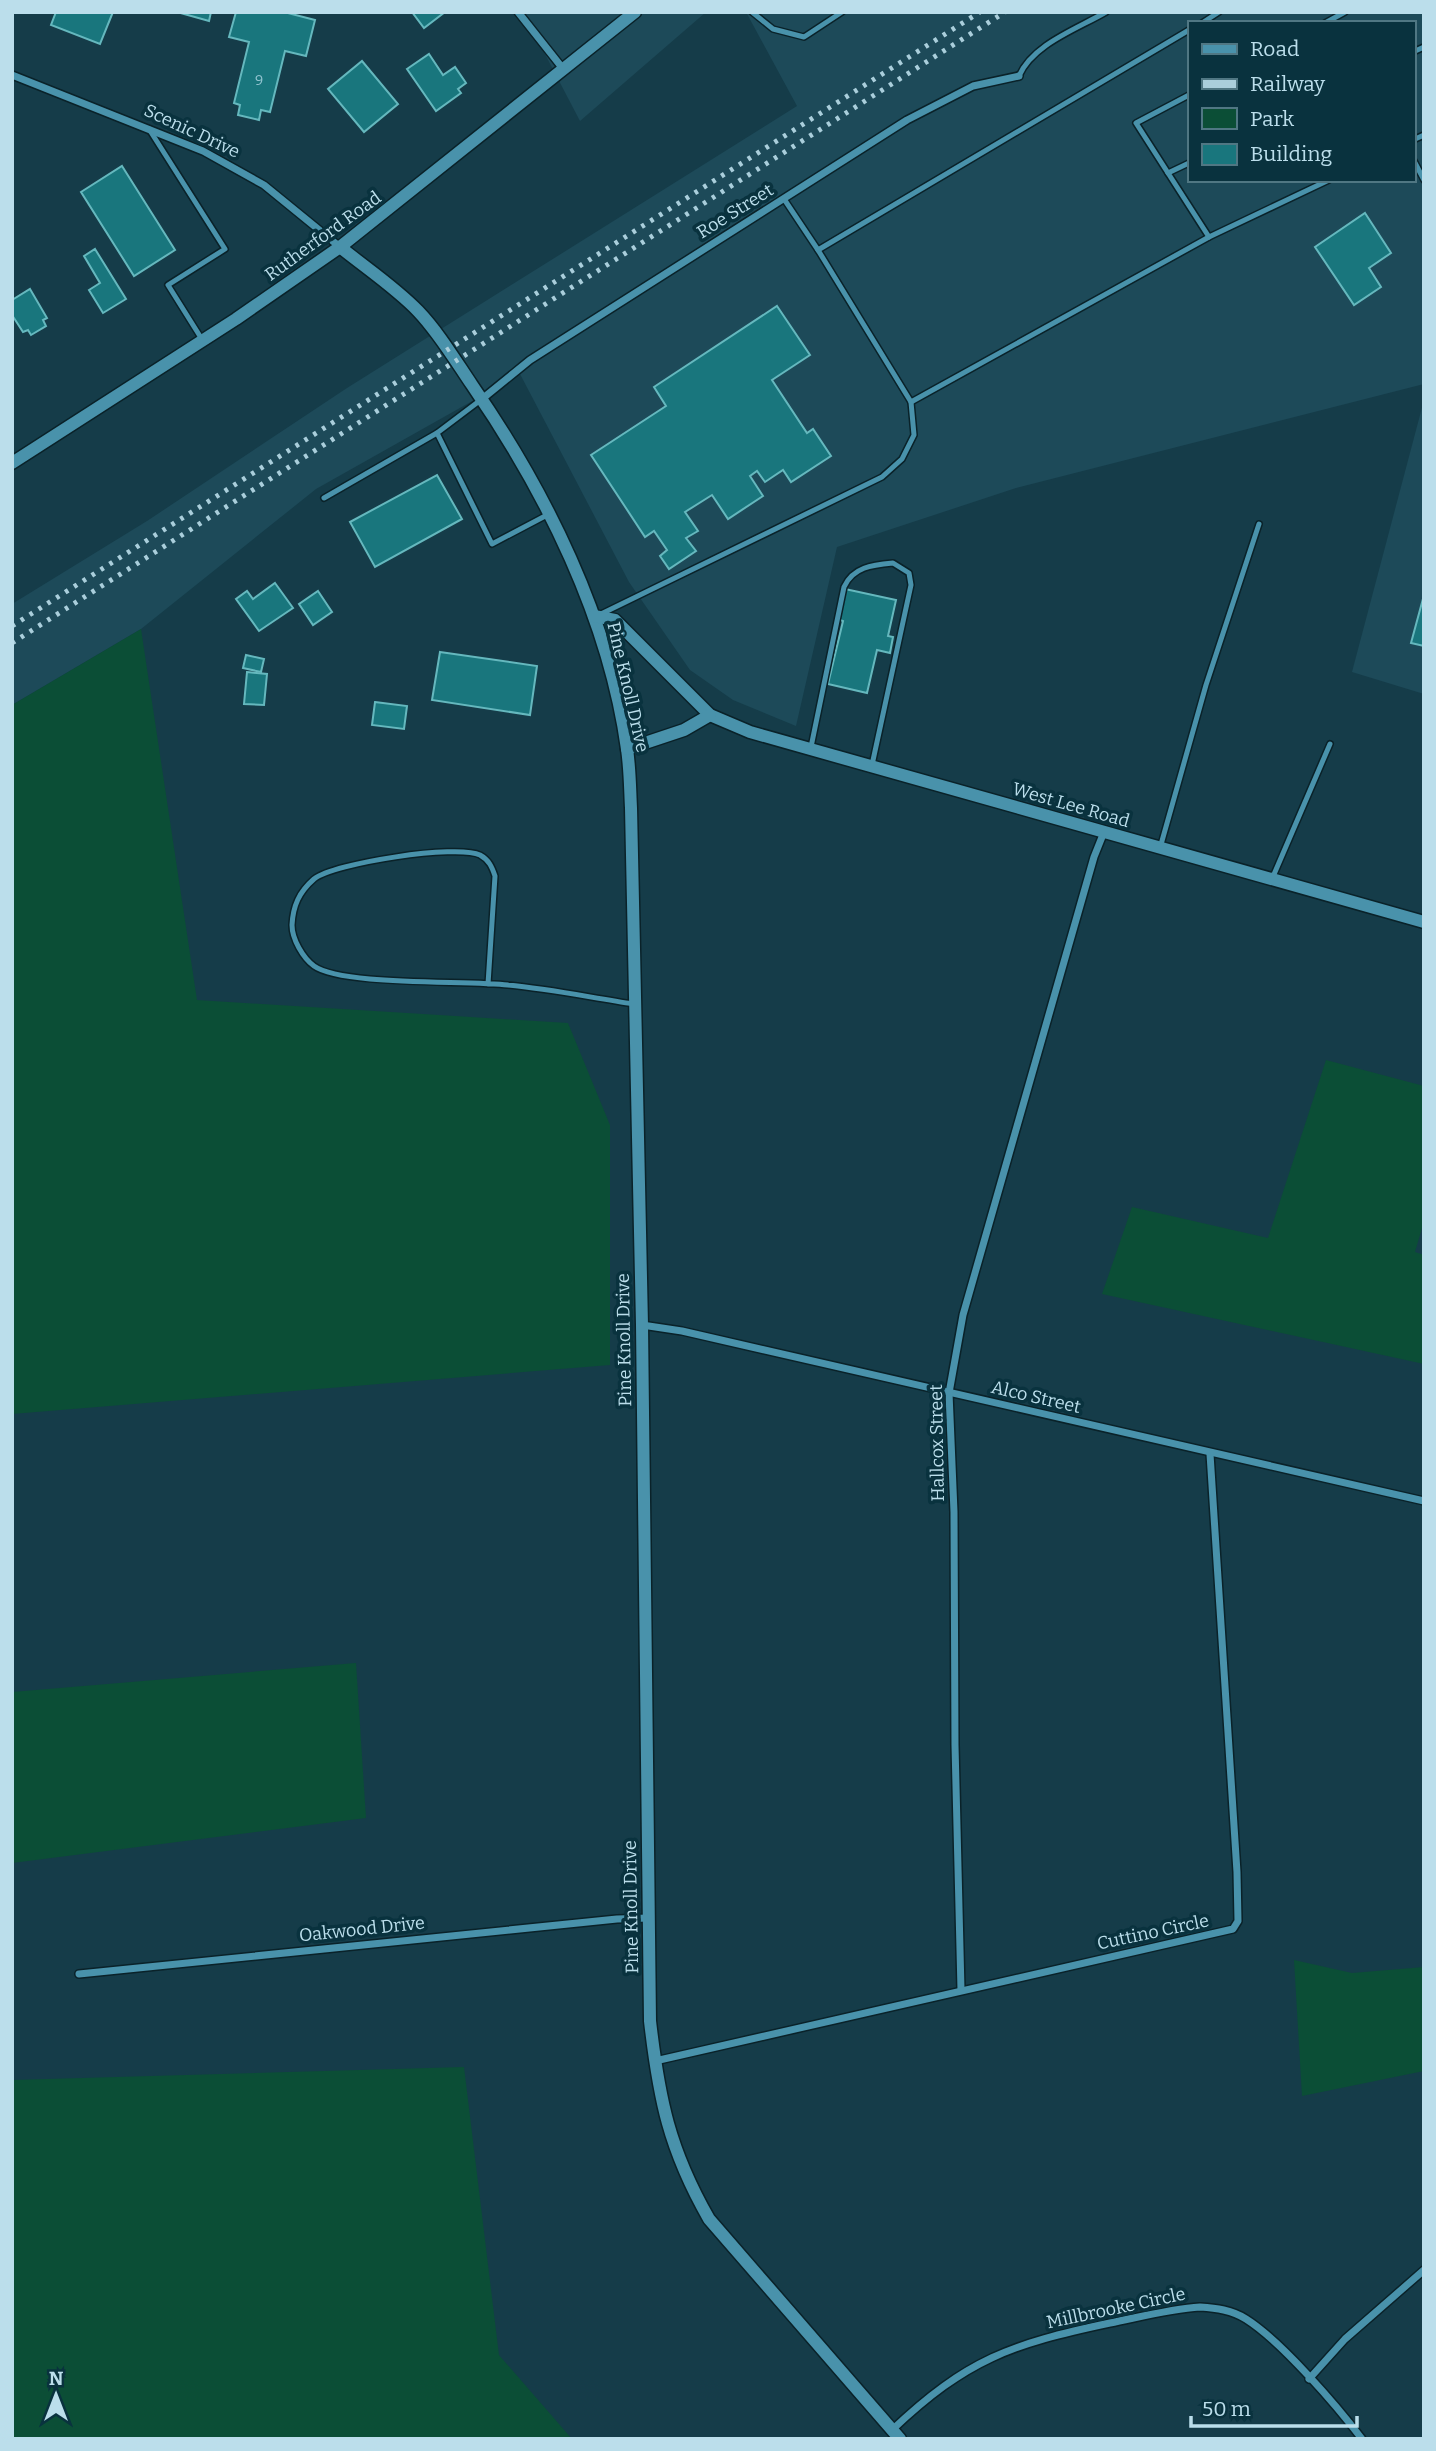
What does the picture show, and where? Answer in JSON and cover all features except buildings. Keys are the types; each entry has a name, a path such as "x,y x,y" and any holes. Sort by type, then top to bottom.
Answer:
{"street":[{"path":"518,12 564,71"},
{"name":"Rutherford Road","path":"12,463 203,341 340,247 635,12"},
{"name":"Scenic Drive","path":"12,75 203,151 264,185 340,247"},
{"name":"Roe Street","path":"482,399 530,360 907,121 963,90 997,79 1018,76"},
{"name":"Pine Knoll Drive","path":"340,247 418,311 482,399 549,514 594,616 627,749 642,1325 650,2021 660,2099 671,2142 687,2182 709,2219 896,2434"},
{"name":"West Lee Road","path":"594,616 615,620 710,715 750,732 1424,922"},
{"path":"627,749 684,730 710,715"},
{"name":"Hallcox Street","path":"961,1990 955,1772 954,1512 948,1393 963,1315 1090,870 1104,832"},
{"name":"Alco Street","path":"642,1325 682,1331 1424,1502"},
{"name":"Cuttino Circle","path":"655,2061 961,1990 1222,1934 1233,1929 1238,1921 1237,1872 1210,1454"},
{"name":"Oakwood Drive","path":"79,1974 617,1919 649,1918"},
{"path":"1309,2379 1345,2339 1424,2270"},
{"name":"Millbrooke Circle","path":"896,2434 953,2378 998,2353 1069,2332 1184,2308 1222,2308 1245,2318 1267,2335 1362,2439"}],"lane":[{"path":"752,12 773,29 804,37 842,12"},
{"path":"1018,76 1024,63 1037,52 1106,12"},
{"path":"1329,21 1345,12"},
{"path":"818,250 1188,31"},
{"path":"1188,96 1136,123 1209,237"},
{"path":"147,127 225,249 169,285 203,341"},
{"path":"1168,173 1188,163"},
{"path":"1415,163 1424,180"},
{"path":"911,402 1209,237 1325,182"},
{"path":"594,616 612,610 882,477 902,459 914,435 911,402 784,199"},
{"path":"324,498 437,433 482,399"},
{"path":"437,433 492,544 549,514"},
{"path":"1160,848 1206,685 1259,524"},
{"path":"810,751 848,576 856,570 893,563 909,573 911,584 872,768"},
{"path":"1272,879 1330,744"},
{"path":"488,984 495,876 490,863 478,854 422,854 332,870 316,877 303,890 293,908 292,930 299,949 315,967 351,977 488,984 634,1004"}],"shaded area":[{"path":"523,12 706,12 580,121"},
{"path":"746,12 1424,12 1424,384 1016,488 837,547 796,726 733,700 690,670 629,582 520,374 316,489 141,629 12,705 12,604 147,521 347,388 797,106"},
{"path":"1424,400 1424,694 1352,672"}],"green space":[{"path":"141,629 197,1000 568,1023 610,1125 610,1365 12,1414 12,705"},
{"path":"1326,1060 1424,1086 1424,1221 1415,1252 1424,1255 1424,1364 1102,1294 1132,1207 1268,1238"},
{"path":"356,1663 366,1818 12,1863 12,1692"},
{"path":"1294,1960 1352,1973 1424,1967 1424,2071 1302,2096"},
{"path":"464,2067 499,2355 572,2439 12,2439 12,2080"}],"railway":[{"path":"12,626 980,12"},
{"path":"12,643 1005,12"}]}
